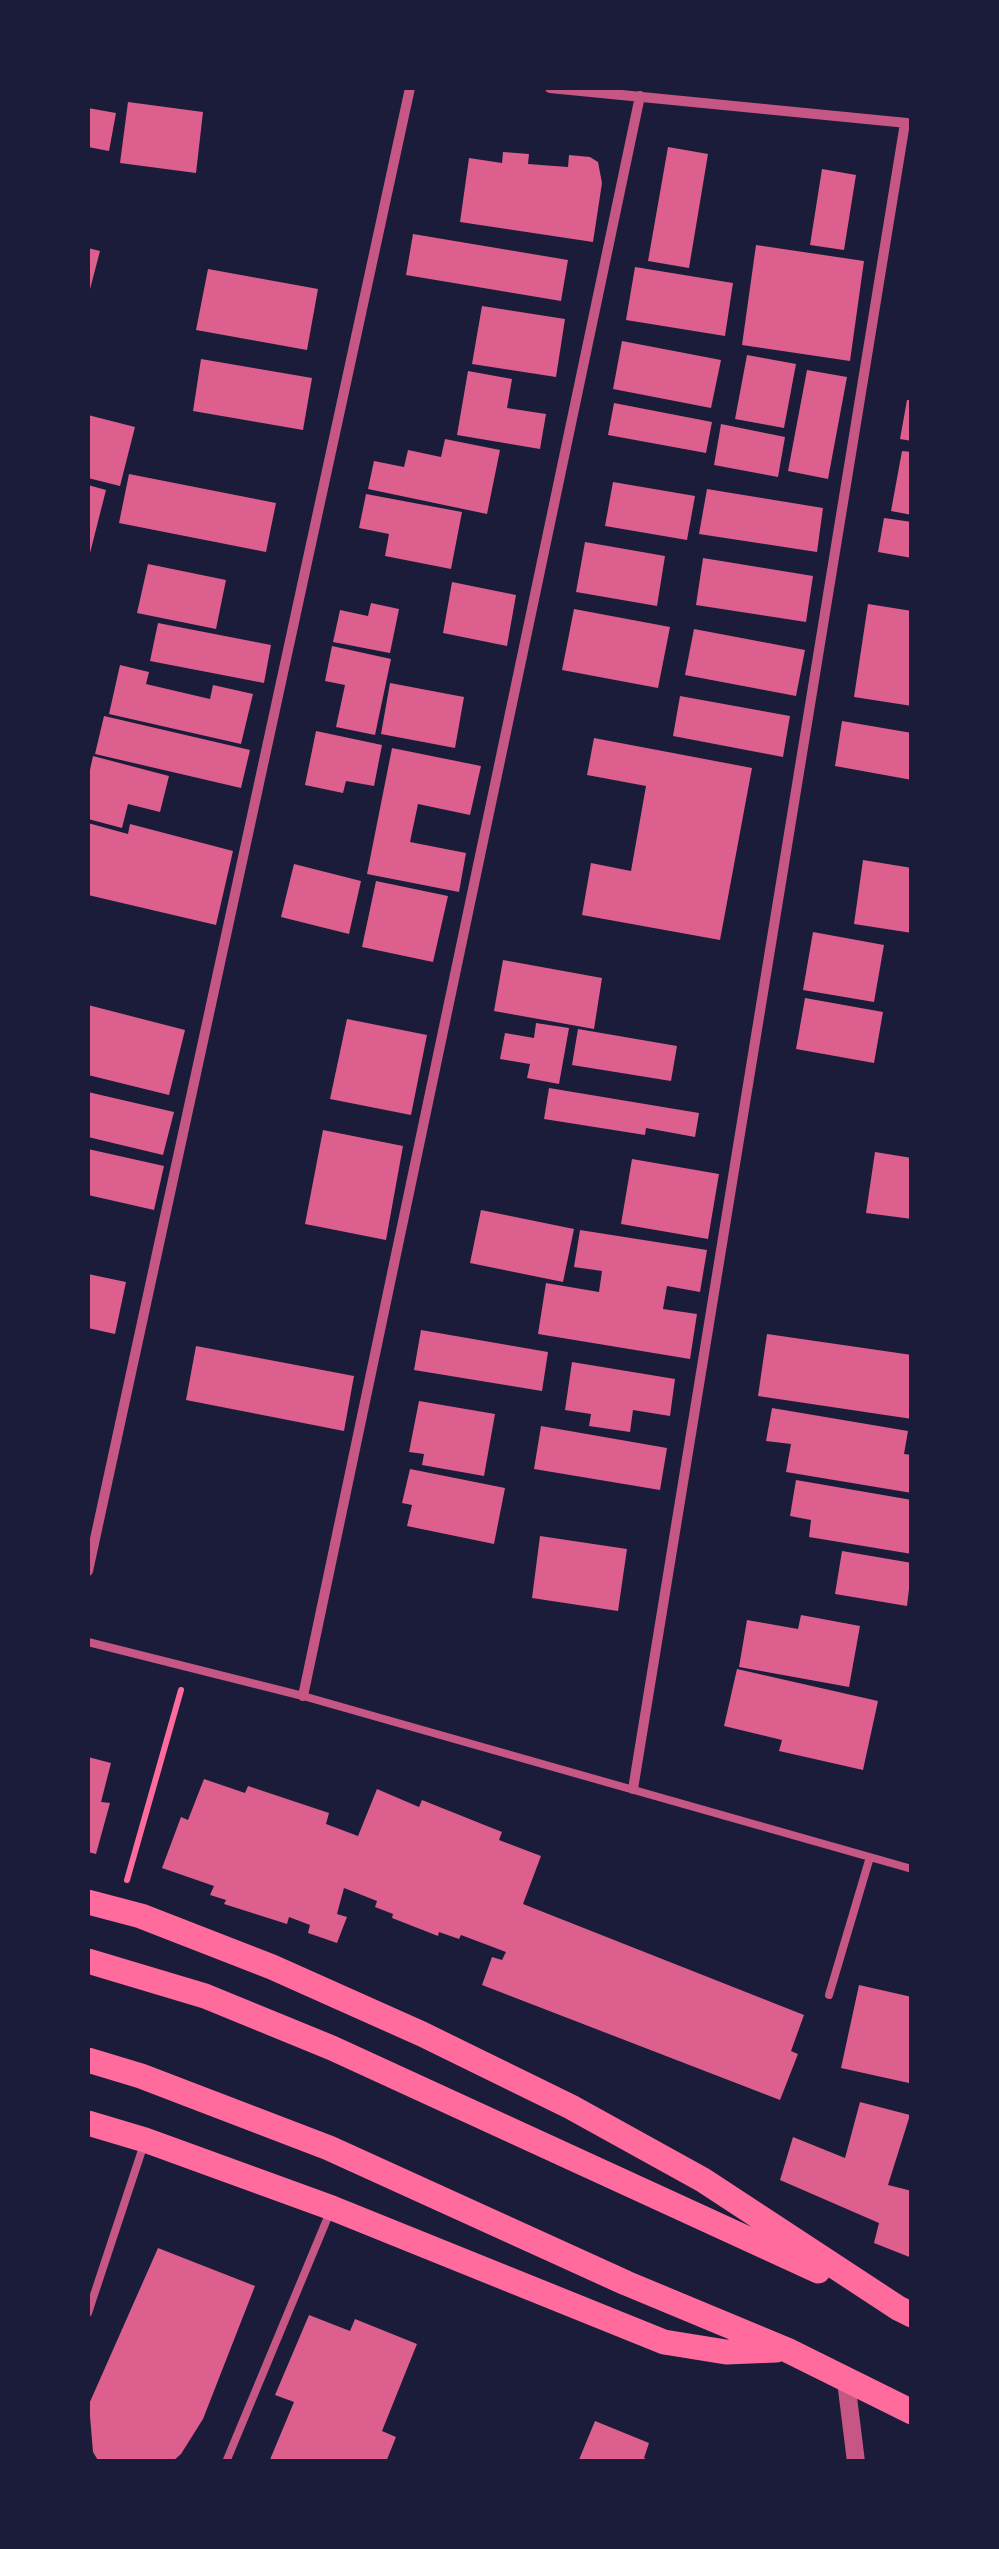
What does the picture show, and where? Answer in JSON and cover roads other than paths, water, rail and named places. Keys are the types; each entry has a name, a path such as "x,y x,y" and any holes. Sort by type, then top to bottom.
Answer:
{"main road":[{"path":"88,1902 141,1916 272,1967 571,2107 703,2180 905,2312"},
{"path":"88,1961 205,1996 296,2033 454,2102 905,2312"},
{"path":"88,2060 141,2076 328,2148 626,2283 787,2350 912,2412"},
{"path":"88,2123 332,2208 664,2342 726,2352 787,2350"}],"street":[{"path":"88,1571 410,88"},
{"path":"550,88 908,123 632,1790"},
{"path":"304,1696 640,96"},
{"path":"846,2381 856,2462"}],"lane":[{"path":"88,1642 304,1696 912,1868"},
{"path":"829,1995 870,1857"},
{"path":"88,2313 145,2140"},
{"path":"226,2462 332,2208"}]}
